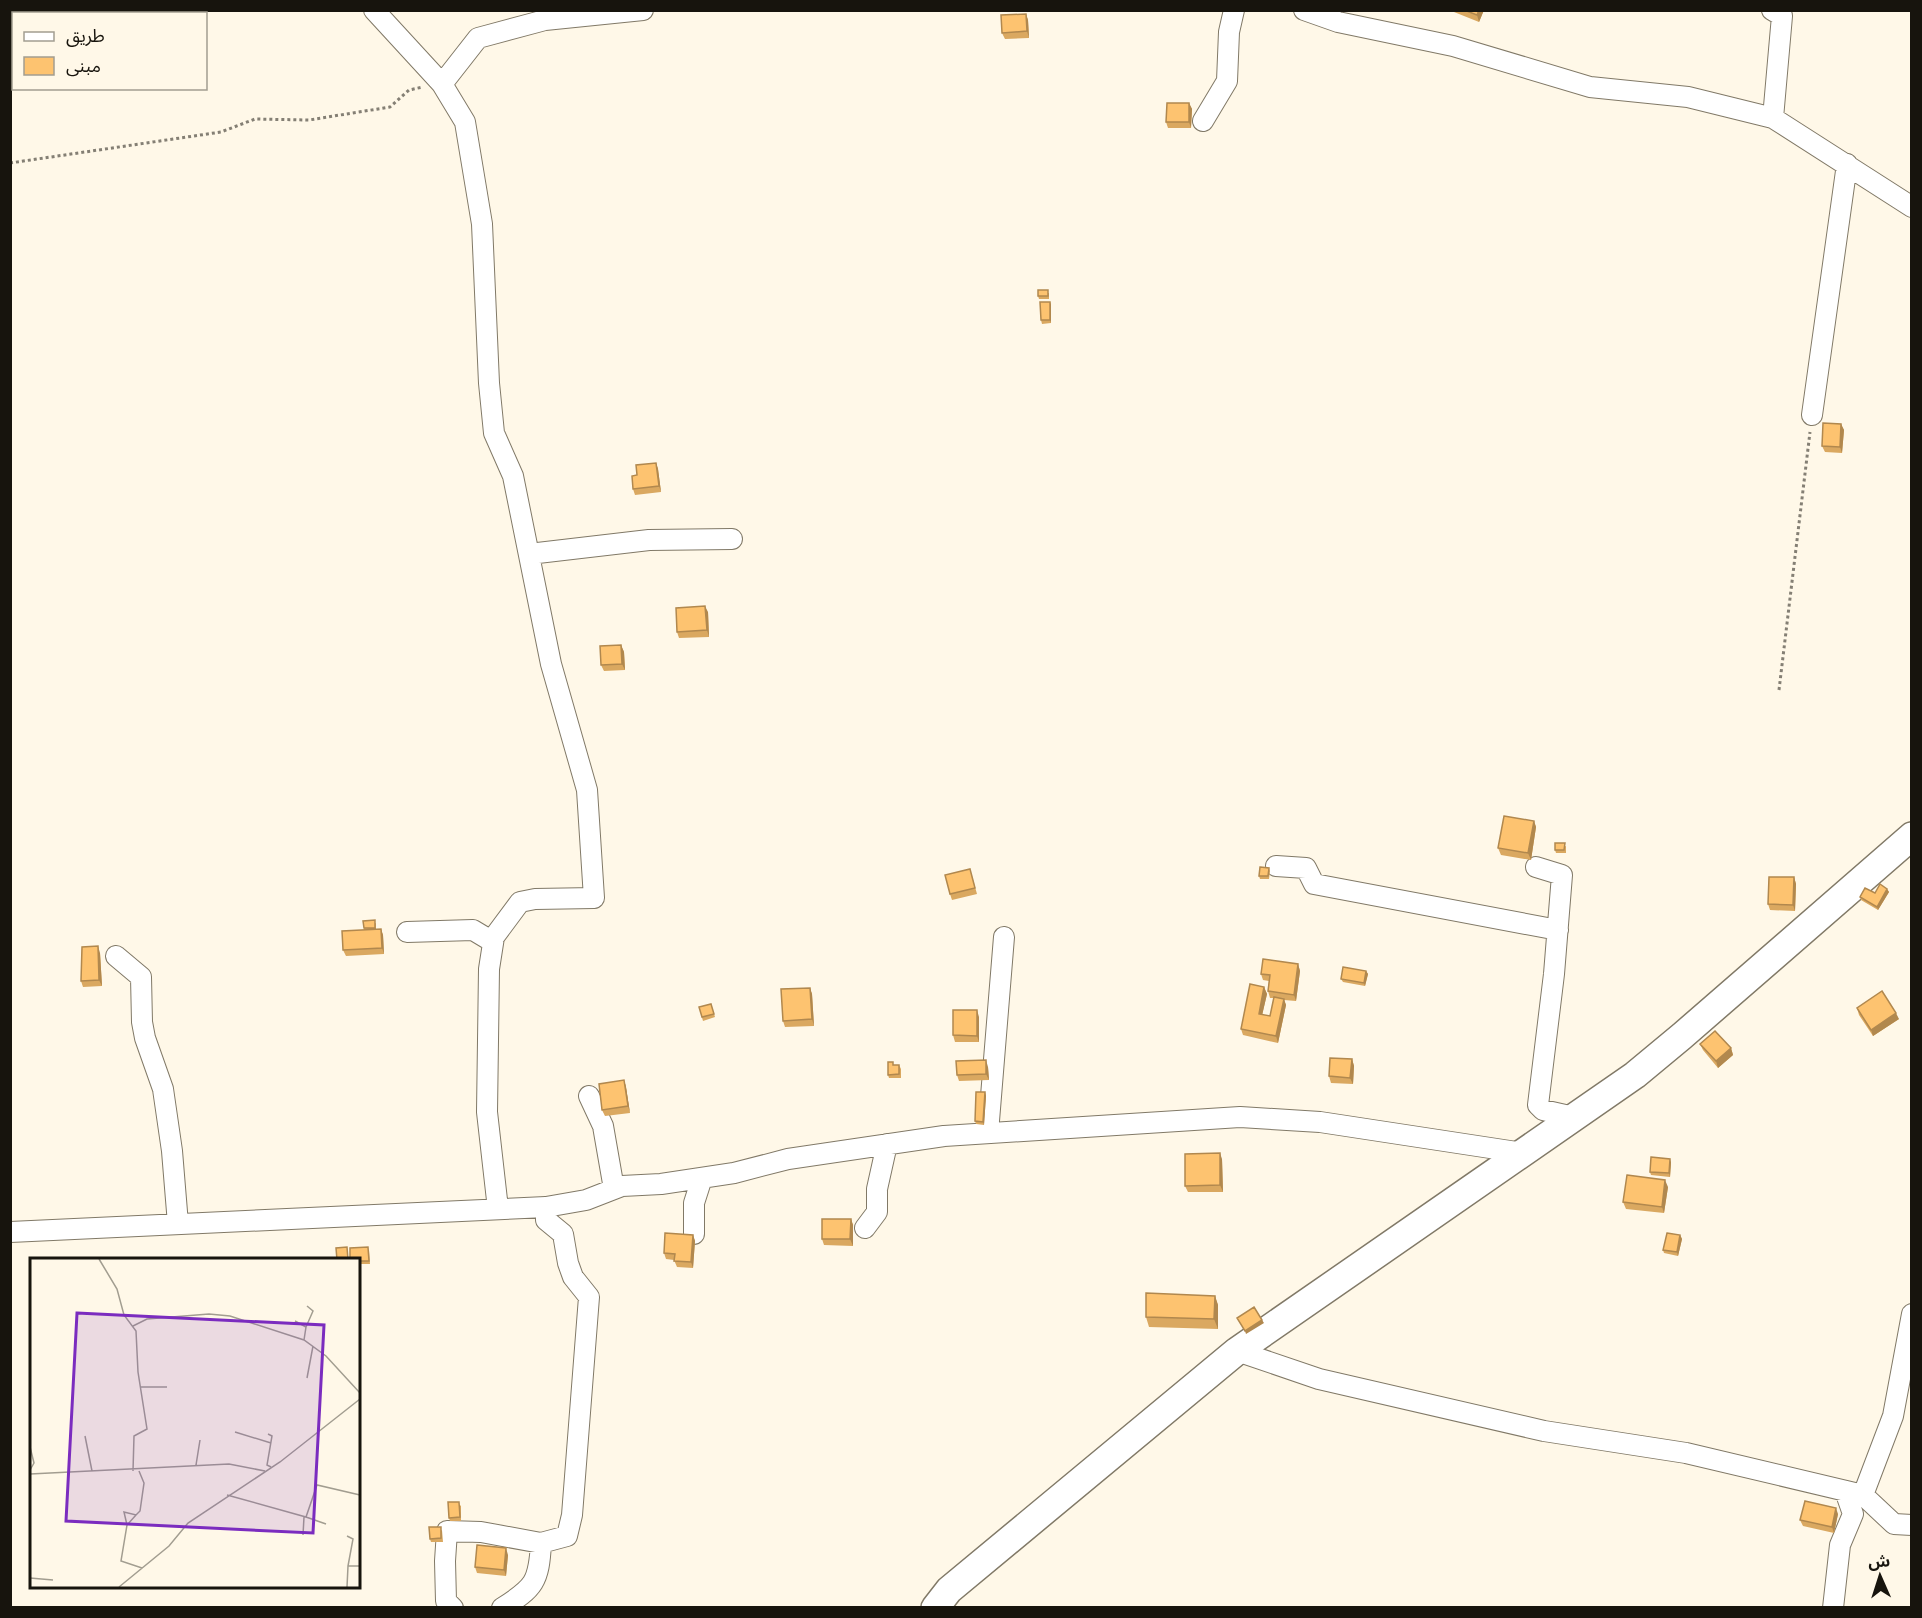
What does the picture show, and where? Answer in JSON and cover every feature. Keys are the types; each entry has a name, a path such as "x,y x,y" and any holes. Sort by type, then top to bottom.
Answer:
{"street":[{"path":"374,10 442,84 465,122 477,183 482,224 489,383 494,433 513,477 551,664 588,790 594,897 535,899 520,902 494,937 489,969 487,1112 498,1209"},
{"path":"442,84 478,38 545,20 644,10"},
{"path":"1203,121 1227,81 1229,32 1234,10"},
{"path":"1304,10 1338,22 1453,46 1590,87 1688,97 1773,118 1911,207"},
{"path":"1773,118 1779,12"},
{"path":"1812,415 1847,165"},
{"path":"529,554 649,540 732,539"},
{"path":"935,1608 949,1590 1237,1352 1635,1075 1911,836"},
{"path":"1276,866 1306,868 1314,884 1558,930"},
{"path":"1536,867 1562,875 1538,1105 1544,1110 1574,1117"},
{"path":"406,932 473,930 493,942"},
{"path":"988,1133 1004,937"},
{"path":"116,956 141,977 142,1022 145,1038 163,1089 172,1151 178,1224"},
{"path":"589,1096 603,1126 614,1189"},
{"path":"10,1232 546,1207 586,1200 622,1186 661,1184 702,1178 734,1173 788,1158 944,1136 1240,1117 1320,1122 1522,1153"},
{"path":"865,1228 877,1212 878,1190 887,1144"},
{"path":"694,1233 694,1203 702,1178"},
{"path":"453,1608 446,1601 447,1531 481,1532 542,1544 567,1536 572,1515 589,1297 573,1277 562,1234 546,1220 546,1207"},
{"path":"1833,1608 1840,1545 1853,1514 1854,1493 1893,1416 1911,1314"},
{"path":"1237,1352 1319,1379 1544,1431 1686,1453 1854,1493 1894,1524 1911,1525"},
{"path":"502,1608 526,1593 540,1569 542,1544"}],"path":[{"path":"10,163 221,132 255,119 309,120 390,107 409,90 442,84"},
{"path":"1779,690 1812,415"}],"building":[{"path":"1464,10 1479,10 1477,15"},
{"path":"1026,14 1027,31 1002,33 1001,15"},
{"path":"1167,103 1189,103 1189,122 1166,122"},
{"path":"1038,290 1048,290 1048,296 1038,296"},
{"path":"1040,302 1050,302 1050,320 1041,320"},
{"path":"1823,423 1841,424 1840,447 1822,446"},
{"path":"656,463 659,486 633,489 632,476 637,475 636,465"},
{"path":"705,606 707,630 677,632 676,608"},
{"path":"621,645 622,664 601,665 600,646"},
{"path":"1504,816 1534,821 1528,853 1498,848"},
{"path":"1555,843 1565,843 1564,850 1555,850"},
{"path":"1260,867 1269,868 1268,876 1259,876"},
{"path":"970,869 975,888 950,894 945,875"},
{"path":"1769,877 1794,877 1793,905 1768,904"},
{"path":"1880,884 1887,889 1877,907 1860,897 1865,888 1875,893"},
{"path":"375,920 375,928 364,928 363,921"},
{"path":"381,929 382,948 343,950 342,931"},
{"path":"98,946 99,980 81,981 82,947"},
{"path":"1263,959 1298,964 1294,995 1268,991 1270,975 1261,974"},
{"path":"1343,967 1366,971 1364,983 1341,979"},
{"path":"1250,984 1264,987 1259,1014 1270,1016 1274,997 1284,999 1276,1036 1241,1029"},
{"path":"810,988 812,1019 783,1021 781,989"},
{"path":"1882,991 1896,1013 1871,1030 1857,1008"},
{"path":"711,1004 714,1014 702,1017 699,1007"},
{"path":"953,1010 977,1010 977,1036 953,1035"},
{"path":"1715,1031 1731,1048 1716,1061 1700,1044"},
{"path":"1330,1058 1352,1059 1350,1078 1329,1076"},
{"path":"986,1060 986,1074 957,1075 956,1061"},
{"path":"888,1062 899,1065 899,1074 888,1075"},
{"path":"624,1080 628,1106 602,1110 599,1084"},
{"path":"976,1092 985,1092 983,1122 975,1121"},
{"path":"1220,1153 1220,1185 1185,1186 1185,1154"},
{"path":"1651,1157 1670,1159 1669,1173 1650,1172"},
{"path":"1627,1175 1665,1180 1662,1207 1623,1202"},
{"path":"822,1219 851,1219 850,1239 822,1239"},
{"path":"665,1233 693,1235 691,1262 674,1261 675,1254 664,1253"},
{"path":"1667,1233 1680,1235 1677,1252 1663,1250"},
{"path":"347,1247 348,1258 337,1258 336,1248"},
{"path":"368,1247 369,1261 350,1258 350,1248"},
{"path":"1146,1293 1215,1296 1214,1319 1146,1317"},
{"path":"1254,1307 1262,1320 1245,1331 1237,1318"},
{"path":"1805,1501 1836,1508 1832,1527 1800,1520"},
{"path":"448,1502 459,1502 460,1517 449,1518"},
{"path":"429,1527 441,1527 441,1538 430,1539"},
{"path":"477,1545 506,1548 504,1570 475,1567"}]}
